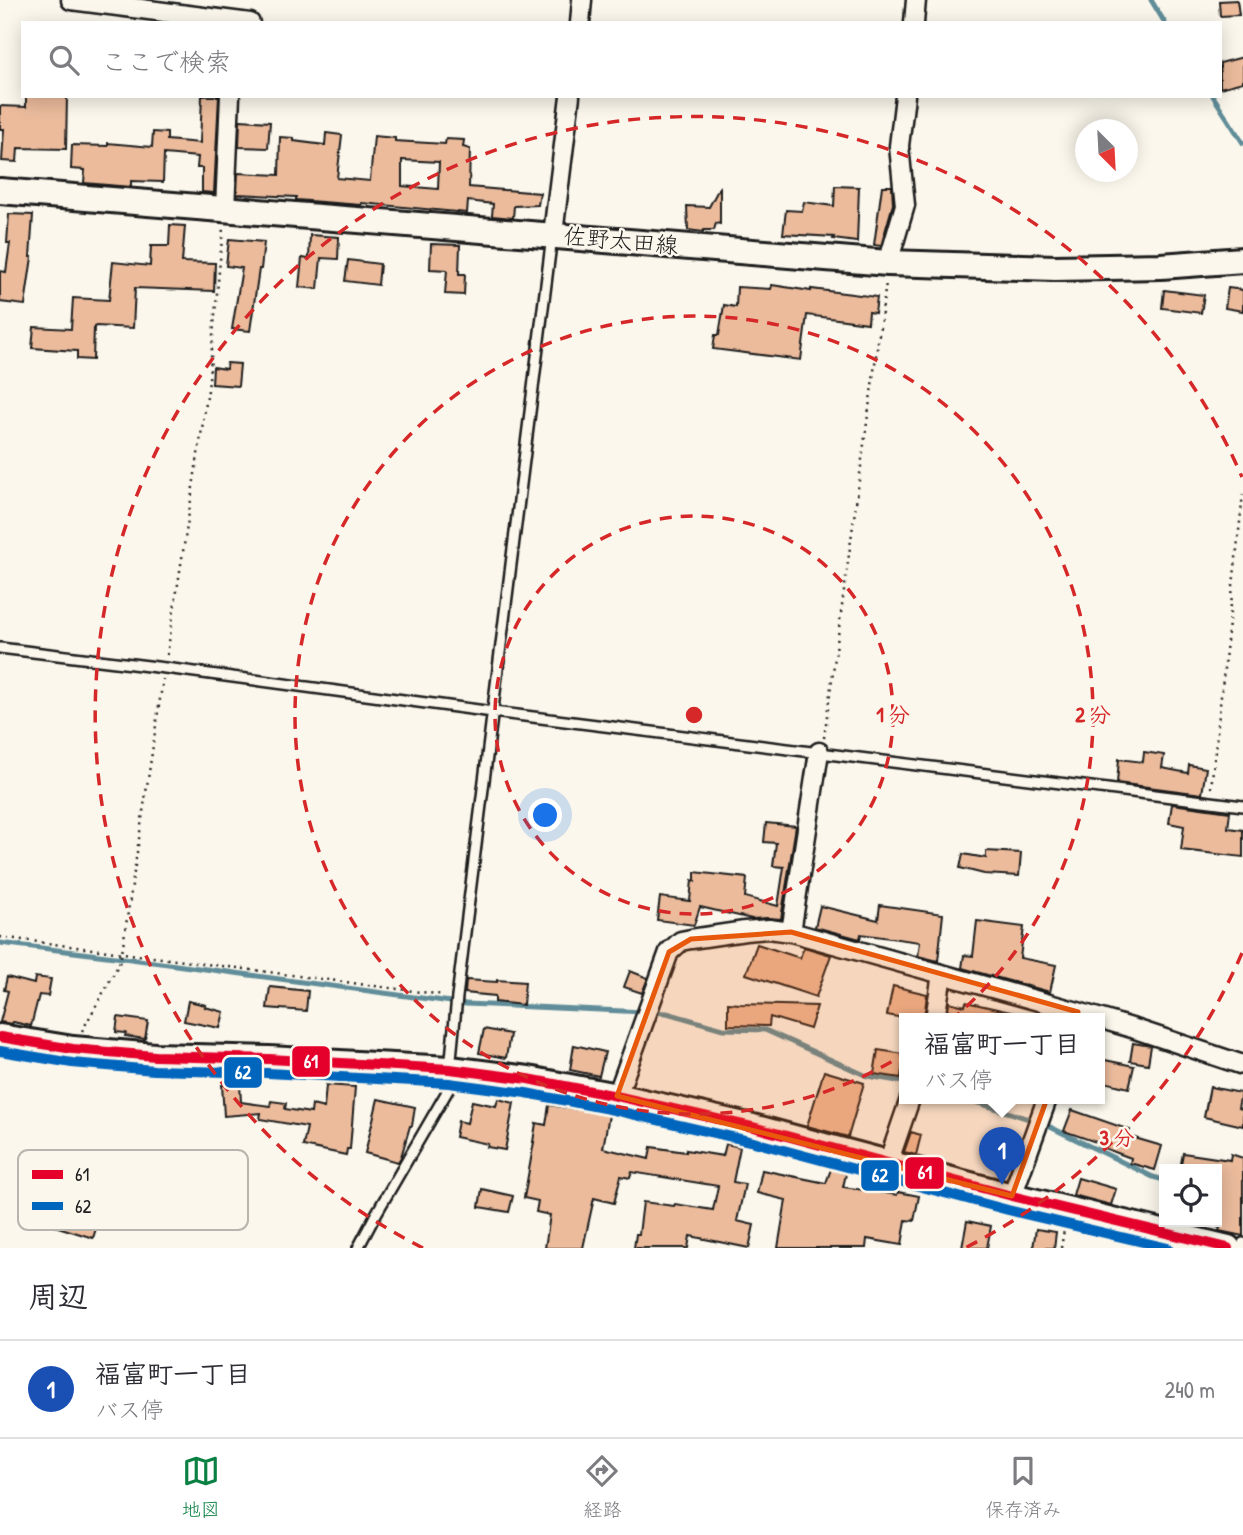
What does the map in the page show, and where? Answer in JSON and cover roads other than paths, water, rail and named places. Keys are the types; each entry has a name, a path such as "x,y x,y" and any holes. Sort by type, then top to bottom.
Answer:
{"street":[{"path":"71,0 231,21"},
{"path":"580,21 582,0"},
{"path":"914,21 916,0"},
{"path":"225,209 230,98"},
{"path":"552,234 570,98"},
{"path":"888,262 905,205 899,146 905,98"},
{"name":"佐野太田線","path":"0,191 888,262 1055,268 1161,266 1243,260"},
{"path":"791,932 820,753"},
{"path":"617,1096 669,952 681,942 691,939 769,929 791,932 1069,1013"},
{"path":"936,1013 942,974"},
{"path":"1105,1022 1135,1029 1243,1065"},
{"path":"0,1037 73,1049 155,1056 450,1069 528,1079 753,1126 1012,1196 1228,1248"},
{"path":"888,1163 908,1104"},
{"path":"1012,1196 1044,1104"}],"lane":[{"path":"358,1248 448,1090 450,1081 457,997 552,234"},
{"path":"0,648 1243,806"}],"waterway":[{"path":"1151,0 1164,21"},
{"path":"1214,98 1243,143"},
{"path":"0,943 466,1004 667,1013 723,1029 765,1030 867,1076 899,1081"},
{"path":"982,1104 1042,1123 1159,1179"}],"place":[{"name":"福富町一丁目","path":"1002,1185"}]}
